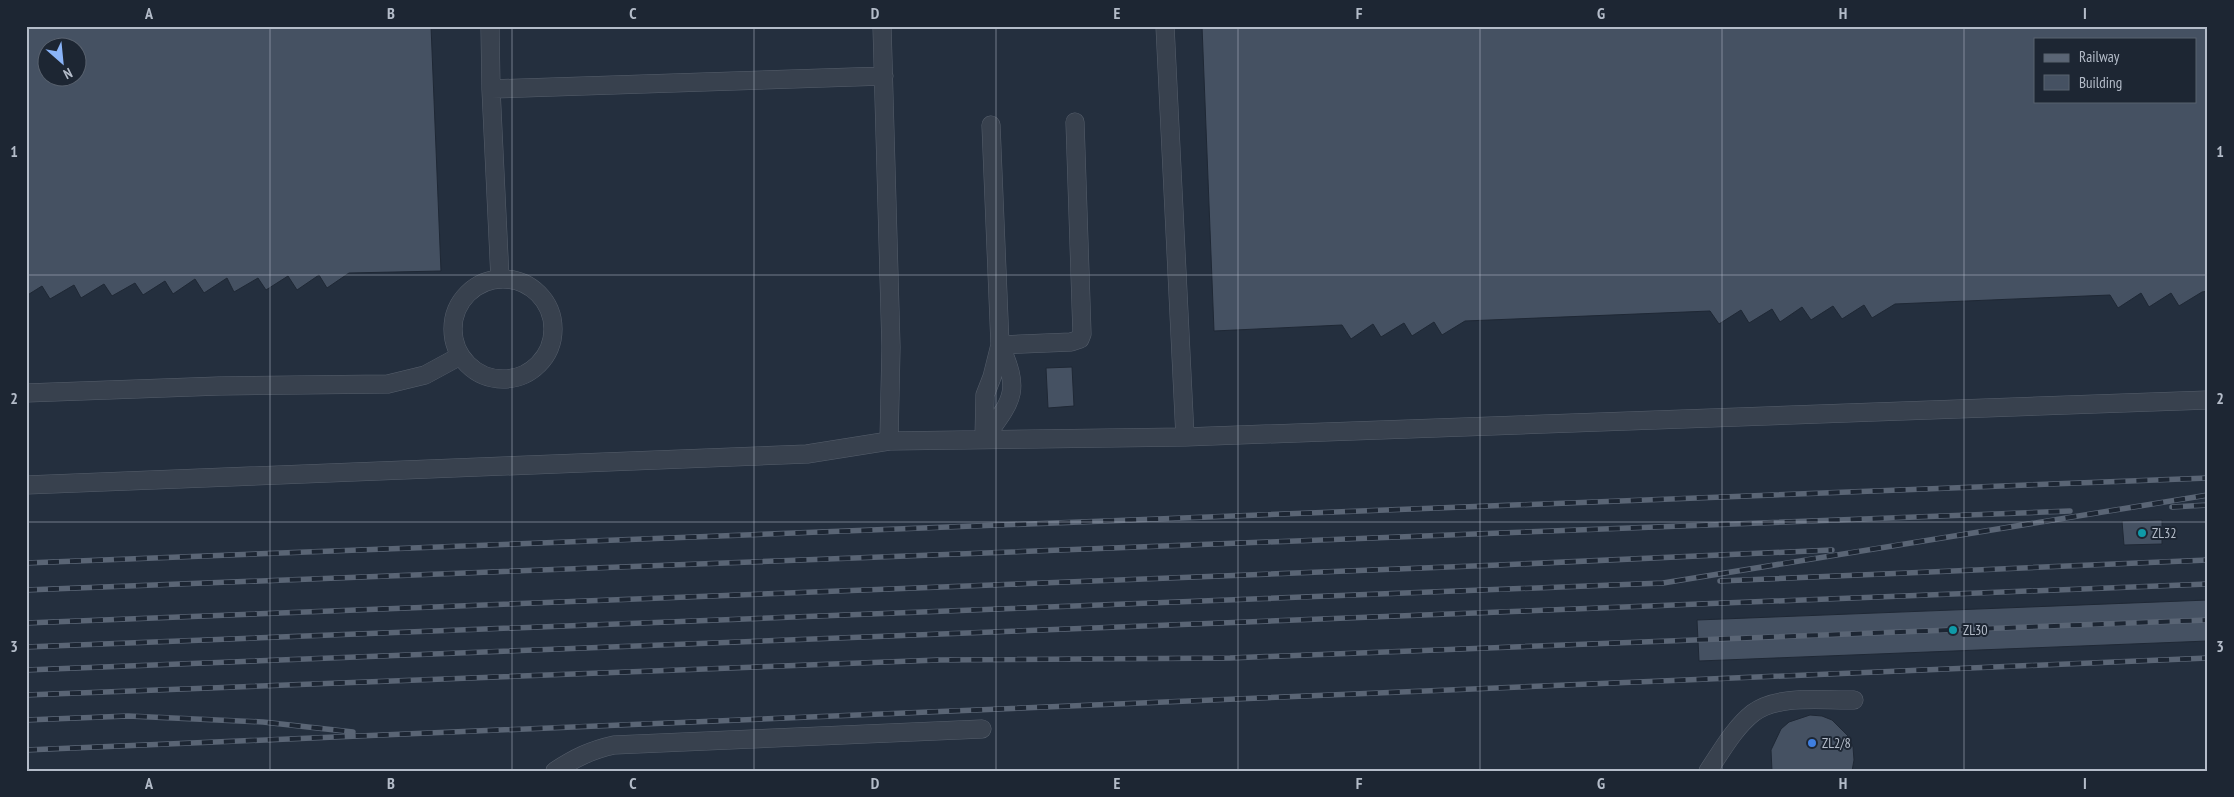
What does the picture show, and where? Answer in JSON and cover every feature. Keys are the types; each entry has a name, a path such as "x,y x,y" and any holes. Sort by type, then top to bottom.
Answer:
{"lane":[{"path":"490,26 500,279"},
{"path":"882,26 891,347 889,441"},
{"path":"1165,26 1185,437"},
{"path":"491,89 884,76"},
{"path":"1000,345 1071,342 1080,338 1082,334 1075,122"},
{"path":"984,439 985,394 994,371 1000,345 991,125"},
{"path":"500,279 522,283 540,296 546,304 553,326 553,336 547,352 537,365 528,372 507,379 491,377 476,371 460,356 456,347 453,328 454,319 461,302 474,288 500,279"},
{"path":"984,439 1005,410 1012,391 1010,367 1000,345"},
{"path":"26,393 219,386 388,384 425,375 460,356"},
{"path":"26,485 807,454 889,441 1185,437 2208,400"},
{"path":"1708,771 1739,727 1760,708 1790,702 1854,700"},
{"path":"555,771 578,756 614,745 982,729"}],"building":[{"path":"26,26 431,26 441,271 349,273 327,288 319,275 297,290 288,276 266,290 258,278 234,292 227,278 204,293 195,279 173,294 165,281 143,295 135,283 112,296 104,284 81,298 74,285 50,299 42,286 26,296"},
{"path":"1202,26 2208,26 2208,291 2202,292 2179,306 2171,293 2149,307 2141,293 2118,308 2110,295 1895,304 1872,318 1864,305 1842,319 1833,306 1811,320 1802,307 1780,322 1772,309 1749,323 1741,310 1719,324 1710,311 1465,321 1442,335 1434,322 1412,336 1404,323 1381,337 1373,324 1351,339 1342,325 1214,331"},
{"path":"1072,367 1074,406 1048,408 1046,368"},
{"name":"ZL32","path":"2162,520 2162,544 2124,545 2122,521"},
{"name":"ZL30","path":"2208,600 2208,641 1699,661 1697,620"},
{"name":"ZL2/8","path":"1810,715 1822,716 1832,720 1848,736 1853,747 1854,760 1852,771 1772,771 1771,750 1781,729 1789,722"}],"railway":[{"path":"26,563 2208,478"},
{"path":"26,647 1663,583 2208,495"},
{"path":"2172,507 2208,505"},
{"path":"26,590 2070,511"},
{"path":"26,623 1499,565 1832,550"},
{"path":"1720,581 2208,560"},
{"path":"26,670 2208,584"},
{"path":"26,695 938,660 1230,658 2208,620"},
{"path":"26,750 2208,658"},
{"path":"26,720 128,716 263,722 353,732"}],"place":[{"name":"ZL32","path":"2142,533"},
{"name":"ZL30","path":"1953,630"},
{"name":"ZL2/8","path":"1812,743"}]}
